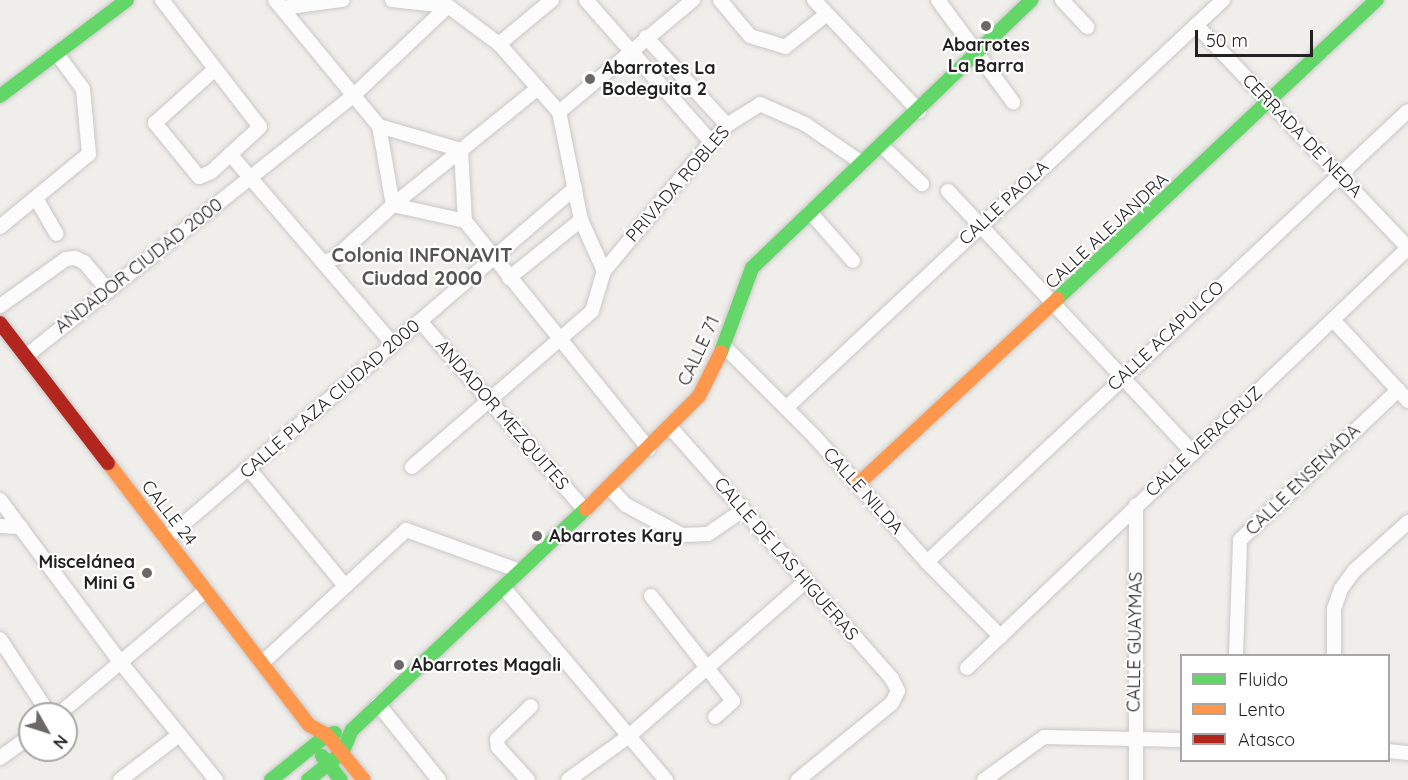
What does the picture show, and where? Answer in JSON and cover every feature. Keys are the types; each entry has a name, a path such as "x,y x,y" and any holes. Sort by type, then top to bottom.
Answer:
{"street":[{"path":"0,96 127,0"},
{"path":"162,0 213,71 260,127 231,154 199,177 155,123 213,71"},
{"path":"279,4 342,0"},
{"path":"392,0 448,6 499,44 559,112 581,220 604,271 592,311 412,467"},
{"path":"499,44 552,0"},
{"path":"586,0 631,48 711,141"},
{"path":"559,112 631,48 693,0"},
{"path":"720,0 750,36 784,47 799,39 827,14"},
{"path":"814,0 918,111"},
{"path":"938,0 1013,102"},
{"name":"CALLE 71","path":"342,753 352,730 378,704 671,429 699,396 724,346 752,268 883,147 1031,0"},
{"path":"1062,0 1087,27"},
{"name":"CALLE PAOLA","path":"786,408 978,226 1223,0"},
{"name":"CALLE ALEJANDRA","path":"858,484 1054,305 1377,0"},
{"path":"279,4 379,126 393,205"},
{"name":"ANDADOR CIUDAD 2000","path":"26,356 355,94 448,6"},
{"name":"CERRADA DE NEDA","path":"1196,25 1408,248"},
{"path":"646,38 727,125"},
{"path":"0,227 37,200 89,154 83,89 57,54"},
{"path":"324,262 334,258 393,205 537,89"},
{"name":"PRIVADA ROBLES","path":"604,271 711,141 727,125 760,104 805,124 862,164"},
{"name":"CALLE ACAPULCO","path":"927,562 1408,111"},
{"path":"379,126 461,150"},
{"path":"883,147 922,184"},
{"path":"461,150 465,220 492,257 649,449"},
{"path":"231,154 393,344"},
{"name":"CALLE PLAZA CIUDAD 2000","path":"166,539 574,188"},
{"path":"948,191 978,226 1193,453"},
{"path":"37,200 57,234"},
{"path":"393,205 465,220"},
{"path":"810,212 853,261"},
{"path":"509,278 581,220"},
{"name":"CALLE VERACRUZ","path":"967,668 1136,505 1334,321 1408,248"},
{"path":"0,306 66,259 75,258 84,262 108,291"},
{"name":"ANDADOR MEZQUITES","path":"420,321 585,510"},
{"path":"1334,321 1408,401"},
{"name":"CALLE 24","path":"0,324 309,725 327,735 364,780"},
{"name":"CALLE NILDA","path":"724,346 786,408 927,562 1001,637"},
{"name":"CALLE ENSENADA","path":"1236,654 1240,540 1398,390"},
{"name":"CALLE DE LAS HIGUERAS","path":"671,429 892,679 898,691 892,704 798,780"},
{"path":"249,469 345,586"},
{"path":"609,487 626,505 682,535 708,534 743,510"},
{"path":"0,500 122,663 216,780"},
{"name":"CALLE GUAYMAS","path":"1136,505 1134,739 1136,780"},
{"path":"1334,654 1334,609 1341,589 1354,571 1408,522"},
{"path":"0,526 21,527"},
{"path":"262,663 406,530 520,571"},
{"path":"568,780 629,736 807,581"},
{"path":"503,587 666,780"},
{"path":"74,702 206,590"},
{"path":"651,596 705,668 734,701 715,717"},
{"path":"0,639 41,702"},
{"path":"378,704 439,780"},
{"path":"528,780 498,747 497,739 531,706"},
{"name":"CALLE 24","path":"309,725 313,746 341,780"},
{"path":"271,780 327,735 352,730"},
{"path":"120,780 179,735"},
{"path":"984,780 1044,737 1180,740"},
{"path":"0,758 18,745"},
{"path":"1390,751 1408,753"},
{"path":"308,780 342,753"}],"traffic: fast":[{"path":"0,96 127,0"},
{"path":"721,352 752,268 1031,0"},
{"path":"1057,299 1377,0"},
{"path":"308,780 342,753 352,730 586,509"},
{"path":"271,780 327,735 335,733"},
{"path":"322,756 341,780"}],"traffic: slow":[{"path":"858,484 1057,299"},
{"path":"586,509 699,396 721,352"},
{"path":"108,463 309,725 327,735 364,780"}],"traffic: jam":[{"path":"0,323 108,463"}],"place":[{"name":"Abarrotes La Barra","path":"986,26"},
{"name":"Abarrotes La Bodeguita 2","path":"590,79"},
{"name":"Abarrotes Kary","path":"537,536"},
{"name":"Miscelánea Mini G","path":"147,573"},
{"name":"Abarrotes Magali","path":"399,665"}],"district":[{"name":"Colonia INFONAVIT Ciudad 2000","path":"422,266"}]}
